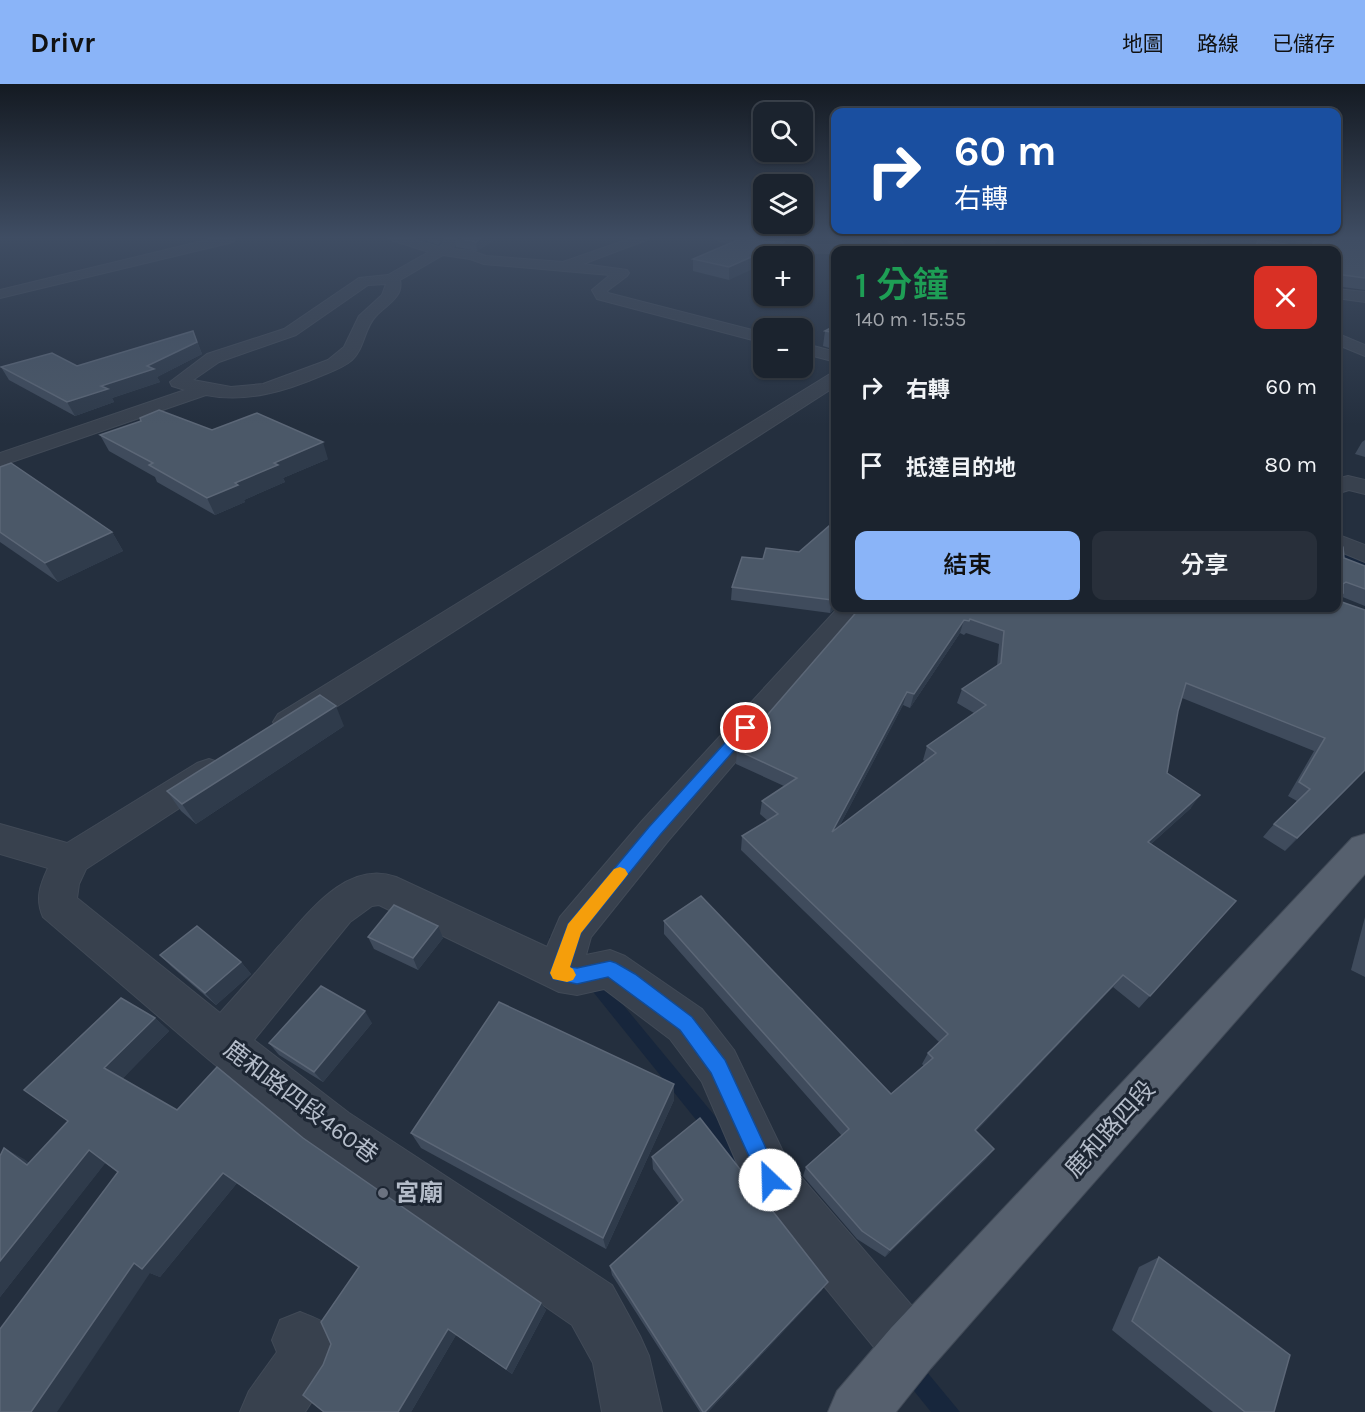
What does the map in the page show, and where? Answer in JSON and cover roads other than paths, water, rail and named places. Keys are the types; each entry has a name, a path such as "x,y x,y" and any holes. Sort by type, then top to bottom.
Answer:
{"main road":[{"name":"鹿和路四段","path":"858,1412 911,1348 1365,849"}],"street":[{"path":"335,301 290,332 213,358 179,382 202,390 263,391 338,362 357,342 366,317 386,301"},
{"path":"621,301 753,335"},
{"path":"1341,340 1365,351"},
{"path":"813,351 831,356"},
{"path":"272,733 831,381"},
{"path":"0,460 202,390"},
{"path":"1341,485 1348,483 1365,487"},
{"path":"1341,544 1365,554"},
{"path":"1341,561 1365,572"},
{"path":"559,973 574,929 655,831 849,612"},
{"path":"0,839 71,859 232,758"},
{"name":"鹿和路四段460巷","path":"71,859 60,884 57,905 332,1130 592,1305 620,1356 632,1412"},
{"path":"223,1043 336,910 362,892 382,888 559,973 577,976 610,969 629,980 686,1024 718,1066 770,1180 911,1348"},
{"path":"270,1412 313,1349 300,1340"}],"water":[{"path":"562,931 960,1412 931,1412 549,937"}],"waterway":[{"path":"1341,554 1365,565"}],"place":[{"name":"宮廟","path":"383,1193"}]}
